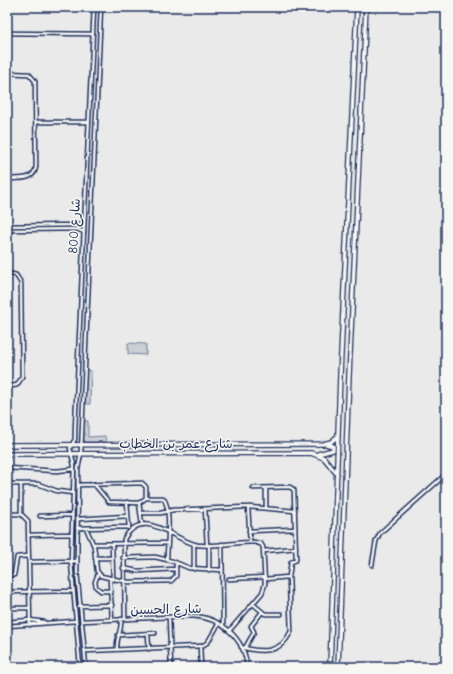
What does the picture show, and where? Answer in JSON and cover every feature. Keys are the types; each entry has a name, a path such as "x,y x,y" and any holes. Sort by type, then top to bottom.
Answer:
{"street":[{"name":"شارع 800","path":"80,667 71,561 74,468 71,453 72,444 75,437 94,7"},
{"name":"شارع 800","path":"86,667 82,621 79,606 77,561 78,485 81,453 101,7"},
{"path":"330,667 340,375 357,7"},
{"path":"338,667 348,386 366,7"},
{"path":"7,33 94,34"},
{"path":"7,73 24,72 33,77 36,86 36,171 29,178 7,179"},
{"path":"36,122 89,122"},
{"path":"86,189 92,189"},
{"path":"7,226 77,226 84,222"},
{"path":"7,230 77,229 84,233"},
{"path":"7,273 16,275 21,283 22,377 17,385 7,387"},
{"path":"82,274 88,275"},
{"path":"340,375 344,377 349,376"},
{"path":"340,385 344,384 348,386"},
{"path":"323,444 331,442 338,435"},
{"path":"190,444 190,453"},
{"path":"318,454 333,449 332,445 323,444"},
{"name":"شارع عمر بن الخطاب","path":"7,445 323,444"},
{"name":"شارع عمر بن الخطاب","path":"7,454 306,452 318,454"},
{"path":"318,454 324,458 337,474"},
{"path":"7,468 57,471 79,466"},
{"path":"372,565 376,541 380,533 446,474"},
{"path":"78,485 142,483 146,487 146,498"},
{"path":"7,484 38,484 57,491 73,493"},
{"path":"21,484 21,514 28,521 29,535 30,625"},
{"path":"94,484 109,502 139,502 146,498 165,498 168,512 167,559"},
{"path":"253,488 292,488 294,493 296,560 291,562 289,577 291,631 280,647 268,651 243,647 254,632 251,626 262,612"},
{"path":"266,488 266,508"},
{"path":"127,502 130,531"},
{"path":"139,502 142,513 142,524"},
{"path":"142,513 168,512 173,510 248,507 295,511"},
{"path":"248,507 250,542"},
{"path":"205,509 209,570"},
{"path":"7,514 21,514"},
{"path":"40,516 72,515"},
{"path":"78,518 128,516"},
{"path":"117,650 118,635 122,630 123,619 123,544 130,531 142,524 155,526 194,544 208,545 250,542 261,544 264,551 265,578 262,593 229,631"},
{"path":"78,528 129,527"},
{"path":"86,528 93,544 98,574 95,582 96,587 101,591 111,591"},
{"path":"249,531 295,529"},
{"path":"29,535 71,534"},
{"path":"93,544 167,543"},
{"path":"112,544 112,620"},
{"path":"194,544 194,569"},
{"path":"222,544 223,626"},
{"path":"264,551 296,548"},
{"path":"7,576 14,575 17,557 29,556"},
{"path":"123,558 149,556 167,559 194,569 222,570"},
{"path":"95,558 112,558"},
{"path":"29,562 77,561"},
{"path":"98,574 124,582 171,581 176,576 176,563"},
{"path":"123,568 137,571 176,570"},
{"path":"333,573 337,575 342,573"},
{"path":"229,579 289,577"},
{"path":"333,582 337,581 341,583"},
{"path":"7,592 73,591"},
{"path":"254,604 262,612 268,615 281,614"},
{"path":"79,606 112,605"},
{"path":"7,608 29,608"},
{"name":"شارع الحسين","path":"82,621 198,616 218,623 229,631 243,647 247,667"},
{"path":"169,617 171,667"},
{"path":"7,622 30,620 47,622"},
{"path":"7,626 76,621"},
{"path":"85,651 200,646 208,642 218,623"},
{"path":"118,635 155,633"},
{"path":"148,634 149,649"},
{"path":"200,646 201,667"}],"shaded area":[{"path":"128,343 146,344 146,355 128,354"},
{"path":"86,370 91,371 90,404 84,404"},
{"path":"83,421 88,421 88,437 105,436 106,442 85,442 83,438"}]}
